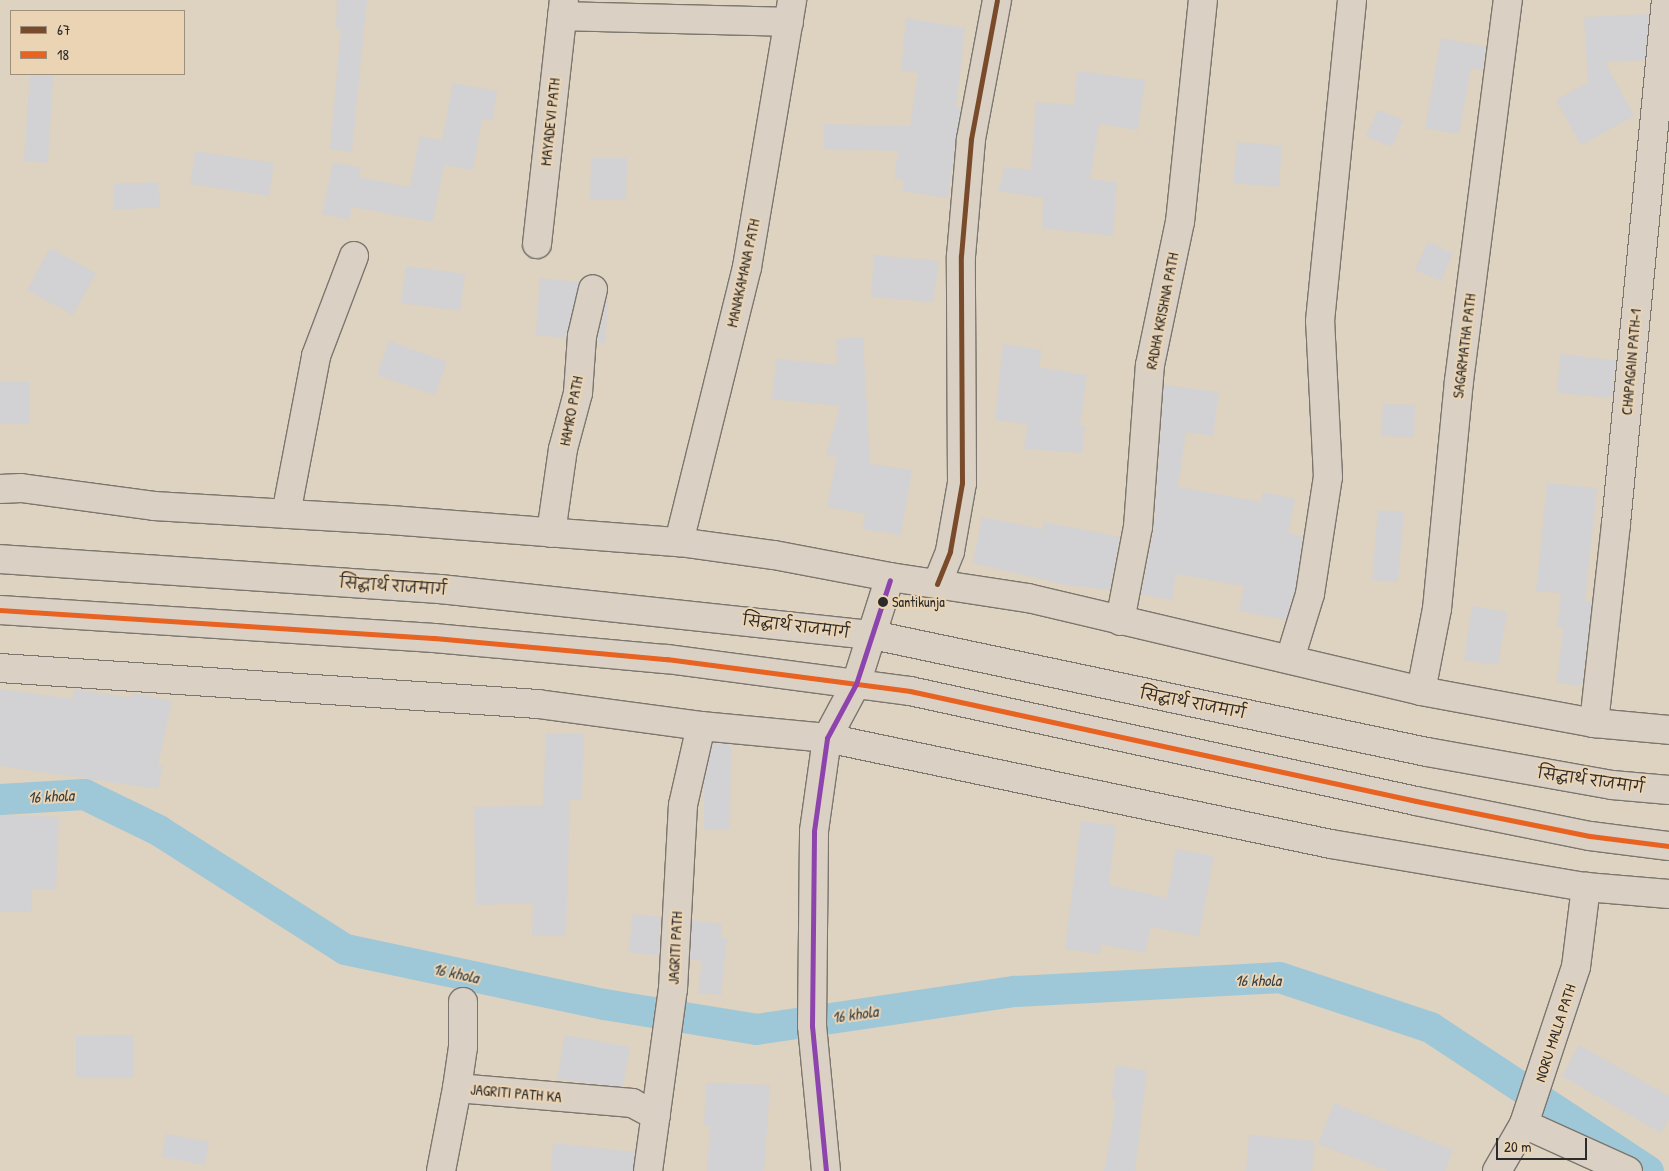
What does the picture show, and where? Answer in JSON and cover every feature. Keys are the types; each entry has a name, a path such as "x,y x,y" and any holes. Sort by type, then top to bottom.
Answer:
{"main road":[{"path":"938,584 950,551 962,483 961,256 971,139 997,0"},
{"name":"RADHA KRISHNA PATH","path":"1120,621 1138,527 1150,365 1180,222 1203,0"},
{"path":"1290,659 1310,594 1328,477 1320,321 1352,0"},
{"name":"SAGARMATHA PATH","path":"1421,692 1437,609 1459,381 1508,0"},
{"name":"CHAPAGAIN PATH-1","path":"1594,723 1617,514 1666,0"},
{"path":"563,8 791,11"},
{"name":"MAYADEVI PATH","path":"538,244 563,8"},
{"name":"MANAKAMANA PATH","path":"679,542 747,267 791,11"},
{"path":"286,514 316,356 354,256"},
{"name":"HAMRO PATH","path":"551,532 563,449 578,393 582,336 593,289"},
{"path":"0,489 21,488 154,506 679,542 774,555 890,577 1028,598 1120,621 1290,659 1421,692 1594,723 1669,730"},
{"name":"सिद्धार्थ राजमार्ग","path":"0,560 440,589 873,635 1427,752 1612,785 1669,790"},
{"path":"826,1171 812,1026 814,831 827,738 856,684 890,577"},
{"path":"0,610 434,638 667,659 910,691 1549,828 1669,846"},
{"path":"0,668 538,704 701,726 827,738 1331,844 1586,888 1669,894"},
{"name":"JAGRITI PATH","path":"648,1171 673,989 683,805 701,726"},
{"name":"NORU MALLA PATH","path":"1497,1171 1524,1124 1576,967 1586,888"},
{"path":"457,1088 463,1047 462,1002"},
{"name":"JAGRITI PATH KA","path":"441,1171 457,1088 632,1103 656,1116"},
{"path":"1524,1124 1628,1171"}],"building":[{"path":"337,0 367,0 352,152 330,149 341,29 336,29"},
{"path":"1649,14 1645,60 1605,62 1634,116 1581,145 1556,100 1588,82 1584,17"},
{"path":"906,18 965,28 956,108 961,108 948,198 902,191 904,180 894,178 898,151 824,149 824,124 910,126 918,73 901,71"},
{"path":"1441,38 1486,47 1483,70 1471,68 1459,134 1425,128"},
{"path":"1077,71 1145,80 1138,130 1099,124 1090,179 1117,182 1113,236 1042,228 1043,198 998,191 1005,167 1031,170 1036,102 1074,105"},
{"path":"30,75 53,75 48,163 24,161"},
{"path":"453,83 497,91 492,121 482,119 473,170 444,165 433,222 352,207 349,220 322,214 333,162 361,168 359,177 410,187 420,136 442,140"},
{"path":"1378,110 1403,120 1392,147 1366,136"},
{"path":"1237,142 1282,146 1279,187 1233,183"},
{"path":"195,151 274,163 269,196 190,184"},
{"path":"591,158 627,158 626,200 590,199"},
{"path":"158,182 160,207 114,210 113,184"},
{"path":"1428,242 1453,253 1441,281 1415,270"},
{"path":"50,248 96,273 73,315 27,290"},
{"path":"874,255 939,261 933,302 871,297"},
{"path":"406,266 465,274 460,311 401,303"},
{"path":"540,278 579,282 566,338 536,335"},
{"path":"608,294 605,343 597,342 598,338"},
{"path":"863,337 870,464 912,470 901,535 863,529 865,514 827,507 837,456 826,456 840,406 772,399 776,359 837,365 836,339"},
{"path":"389,341 447,362 435,395 377,375"},
{"path":"1003,344 1042,350 1039,367 1087,375 1080,426 1085,426 1082,453 1024,449 1027,424 995,420"},
{"path":"1560,354 1616,360 1612,398 1557,393"},
{"path":"0,381 30,382 29,424 0,423"},
{"path":"1164,385 1219,392 1213,436 1186,432 1178,487 1261,502 1263,492 1295,499 1288,533 1303,536 1295,590 1286,620 1239,611 1244,586 1176,574 1172,600 1141,595 1154,528"},
{"path":"1383,404 1415,405 1414,437 1381,436"},
{"path":"1547,483 1597,488 1585,602 1592,602 1582,686 1557,683 1563,628 1557,627 1561,593 1536,591"},
{"path":"1378,510 1404,512 1398,582 1372,580"},
{"path":"982,517 1043,529 1044,522 1120,537 1110,590 1066,585 973,563"},
{"path":"1472,606 1507,612 1498,665 1464,660"},
{"path":"0,689 73,699 74,689 132,698 133,693 172,701 158,765 163,766 158,789 0,766"},
{"path":"546,733 584,734 582,800 570,799 566,936 532,936 533,903 476,905 474,807 543,805"},
{"path":"713,743 731,745 730,830 704,830 704,781"},
{"path":"0,815 59,817 56,889 32,889 31,912 0,911"},
{"path":"1081,821 1116,826 1109,885 1167,898 1176,849 1214,856 1199,936 1151,927 1145,953 1101,944 1100,954 1065,949"},
{"path":"633,914 661,917 659,956 628,952"},
{"path":"692,920 722,924 721,938 727,938 721,995 698,993 702,961 690,959"},
{"path":"134,1035 134,1078 76,1078 76,1036"},
{"path":"565,1035 630,1047 623,1087 557,1079"},
{"path":"1579,1045 1669,1096 1669,1119 1661,1133 1562,1076"},
{"path":"1116,1065 1147,1071 1135,1171 1104,1171 1112,1128 1115,1099 1111,1098"},
{"path":"706,1083 770,1085 764,1171 707,1171 710,1126 704,1126"},
{"path":"1334,1103 1453,1150 1445,1171 1388,1171 1318,1144"},
{"path":"166,1134 209,1142 205,1165 162,1157"},
{"path":"1249,1135 1315,1141 1312,1171 1246,1171"},
{"path":"553,1143 635,1152 633,1171 551,1171"}],"waterway":[{"name":"16 khola","path":"0,799 84,794 158,830 345,949 604,1004 756,1029 1014,991 1279,977 1430,1027 1648,1171"}],"transit line":[{"name":"67","path":"937,584 950,551 962,483 961,256 971,139 997,0"},
{"path":"826,1171 812,1026 814,831 827,738 856,684 890,580"},
{"name":"18","path":"0,610 434,638 667,659 910,691 1416,801 1590,836 1669,846"}],"place":[{"name":"Santikunja","path":"883,602"}]}
